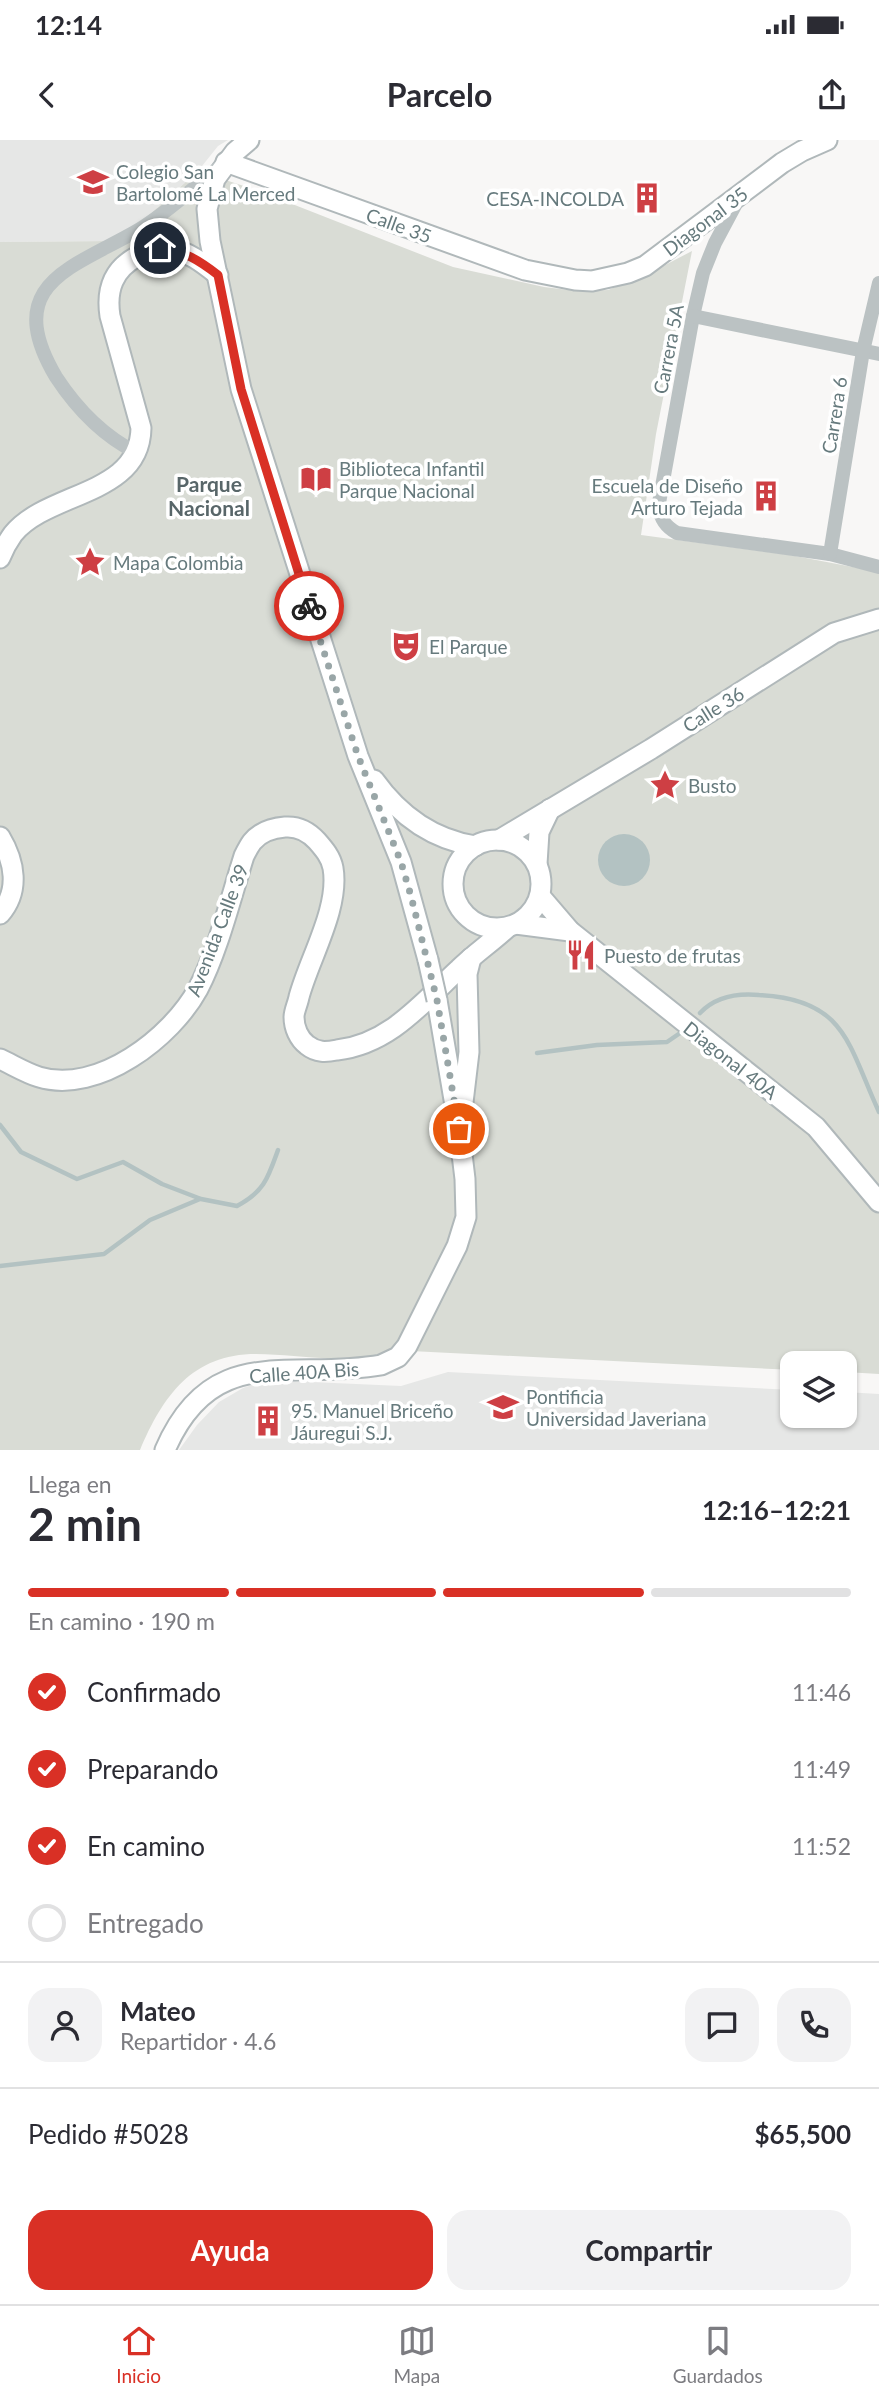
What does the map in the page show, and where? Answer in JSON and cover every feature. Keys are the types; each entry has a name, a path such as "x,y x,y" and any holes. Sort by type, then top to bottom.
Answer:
{"street":[{"path":"136,453 112,439 90,421 41,352 36,323 39,296 64,270 156,218 249,140"},
{"name":"Diagonal 35","path":"575,280 612,278 645,266 782,163 827,140"},
{"path":"226,162 215,178 207,209 210,241 247,409 358,756 401,862 437,1000 459,1129"},
{"name":"Calle 35","path":"226,162 501,263 575,280"},
{"name":"Carrera 5A","path":"741,194 715,243 703,273 659,503 662,519 668,528 677,533 830,554"},
{"path":"0,558 13,534 27,521 118,475 133,460 141,442 141,428 107,301 112,281 118,271 130,260 160,248 189,255 218,275"},
{"name":"Carrera 6","path":"830,554 863,351 879,283"},
{"path":"693,316 879,354"},
{"path":"830,554 879,567"},
{"name":"Calle 36","path":"499,840 651,749 834,633 879,619"},
{"path":"358,756 381,790 418,826 448,840 475,846"},
{"path":"512,926 531,913 540,896 541,880 537,864 539,832 550,809"},
{"name":"Avenida Calle 39","path":"0,1059 40,1077 62,1080 80,1078 123,1063 168,1028 186,1008 200,986 244,856 252,842 266,830 279,827 302,829 311,834 328,854 333,868 334,885 329,908 294,1017 297,1033 306,1044 318,1052 342,1050 391,1031 415,1013 471,958 512,926"},
{"path":"0,837 9,853 14,880 8,903 0,914"},
{"path":"537,864 525,849 517,844 499,840 475,846 466,852 455,870 452,891 455,901 460,910 476,924 497,929 512,926 570,931"},
{"name":"Diagonal 40A","path":"540,896 570,931 816,1127 879,1202"},
{"path":"459,1129 470,1052 467,974 471,958"},
{"name":"Calle 40A Bis","path":"165,1450 174,1431 192,1406 227,1379 254,1373 372,1367 390,1362 407,1346 464,1230 467,1202 459,1129"}],"shaded area":[{"name":"Colegio San Bartolomé La Merced","path":"0,140 228,140 218,146 198,171 148,216 112,241 0,242"},
{"path":"198,171 259,191 453,267 544,287 577,291 608,290 646,275 692,251 656,434 641,535 790,555 879,572 879,1374 857,1373 857,1351 780,1351 780,1369 391,1350 371,1356 338,1358 256,1354 214,1361 197,1370 170,1396 140,1450 0,1450 0,242 112,241 148,216"},
{"path":"624,834 643,841 650,860 643,879 624,886 605,879 598,860 605,841"},
{"name":"Pontificia Universidad Javeriana","path":"448,1372 780,1389 780,1428 857,1428 857,1393 879,1394 879,1450 179,1450 197,1425 219,1402 258,1383 289,1381 401,1386"}],"waterway":[{"path":"700,1013 720,999 743,995 788,998 810,1006 827,1016 840,1030 879,1112"},
{"path":"537,1053 597,1045 667,1042 683,1031"},
{"path":"0,1125 21,1152 77,1179 123,1162 162,1184 201,1199 237,1206 259,1190 278,1150"},
{"path":"0,1266 104,1254 150,1220 200,1199"}],"way so far":[{"path":"309,606 358,756 401,862 411,896 437,1000 459,1129"}],"place":[{"name":"Colegio San Bartolomé La Merced","path":"93,182"},
{"name":"CESA-INCOLDA","path":"647,198"},
{"name":"Biblioteca Infantil Parque Nacional","path":"316,479"},
{"name":"Escuela de Diseño Arturo Tejada","path":"766,496"},
{"name":"Mapa Colombia","path":"90,562"},
{"name":"El Parque","path":"406,646"},
{"name":"Busto","path":"665,785"},
{"name":"Puesto de frutas","path":"581,955"},
{"name":"Pontificia Universidad Javeriana","path":"503,1407"},
{"name":"95. Manuel Briceño Jáuregui S.J.","path":"268,1421"}],"district":[{"name":"Parque Nacional","path":"209,495"}],"route":[{"path":"160,248 189,255 218,275 241,389 309,606"}]}
